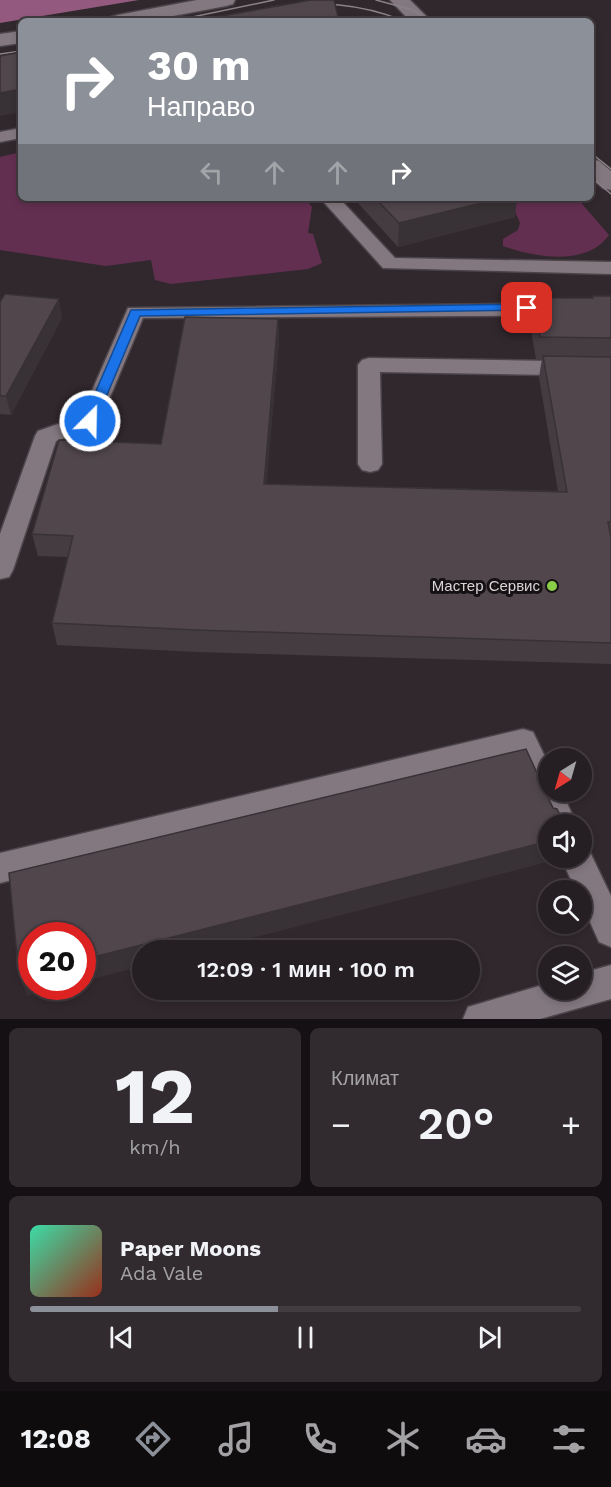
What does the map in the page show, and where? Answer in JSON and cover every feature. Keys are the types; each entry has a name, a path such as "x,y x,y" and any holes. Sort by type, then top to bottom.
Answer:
{"main road":[{"path":"133,18 226,0"},
{"path":"396,2 417,18"},
{"path":"0,40 18,37"},
{"path":"594,169 611,183"}],"lane":[{"path":"0,137 18,134"},
{"path":"332,201 390,264 611,268"},
{"path":"0,570 46,436 90,421 135,312 611,309"},
{"path":"370,464 369,364 611,369"},
{"path":"0,868 523,741 556,814"},
{"path":"582,868 611,931"},
{"path":"480,1019 611,982"}],"shaded area":[{"path":"0,0 139,0 18,18 18,20 0,23"},
{"path":"18,153 18,201 307,201 312,207 308,233 313,234 322,263 308,269 171,284 155,280 151,260 106,266 0,250 0,157"},
{"path":"506,201 580,201 609,235 588,252 574,255 544,256 516,250 503,246 503,239 518,230 520,223 514,209"}],"building":[{"path":"311,0 334,0 338,18 211,18"},
{"path":"18,53 18,90 0,93 0,56"},
{"path":"378,201 490,201 399,223"},
{"path":"5,294 59,299 6,396 0,396 0,302"},
{"path":"592,296 611,296 611,338 540,337 533,298 593,298"},
{"path":"185,317 278,319 264,484 567,492 543,356 611,357 611,522 608,522 611,538 611,643 196,630 52,623 73,536 32,534 59,440 161,444"},
{"path":"526,749 538,775 538,802 550,802 560,814 538,814 538,844 160,940 132,940 132,947 96,956 96,922 18,922 18,966 9,873"}],"tram line":[{"path":"187,18 274,0"},
{"path":"376,0 413,10 425,18"},
{"path":"272,7 306,4 339,5 371,10 396,18"},
{"path":"0,54 18,51"},
{"path":"594,155 611,169"},
{"path":"594,180 611,194"}],"place":[{"name":"Мастер Сервис","path":"552,586"}],"route":[{"path":"90,421 135,312 527,308"}]}
